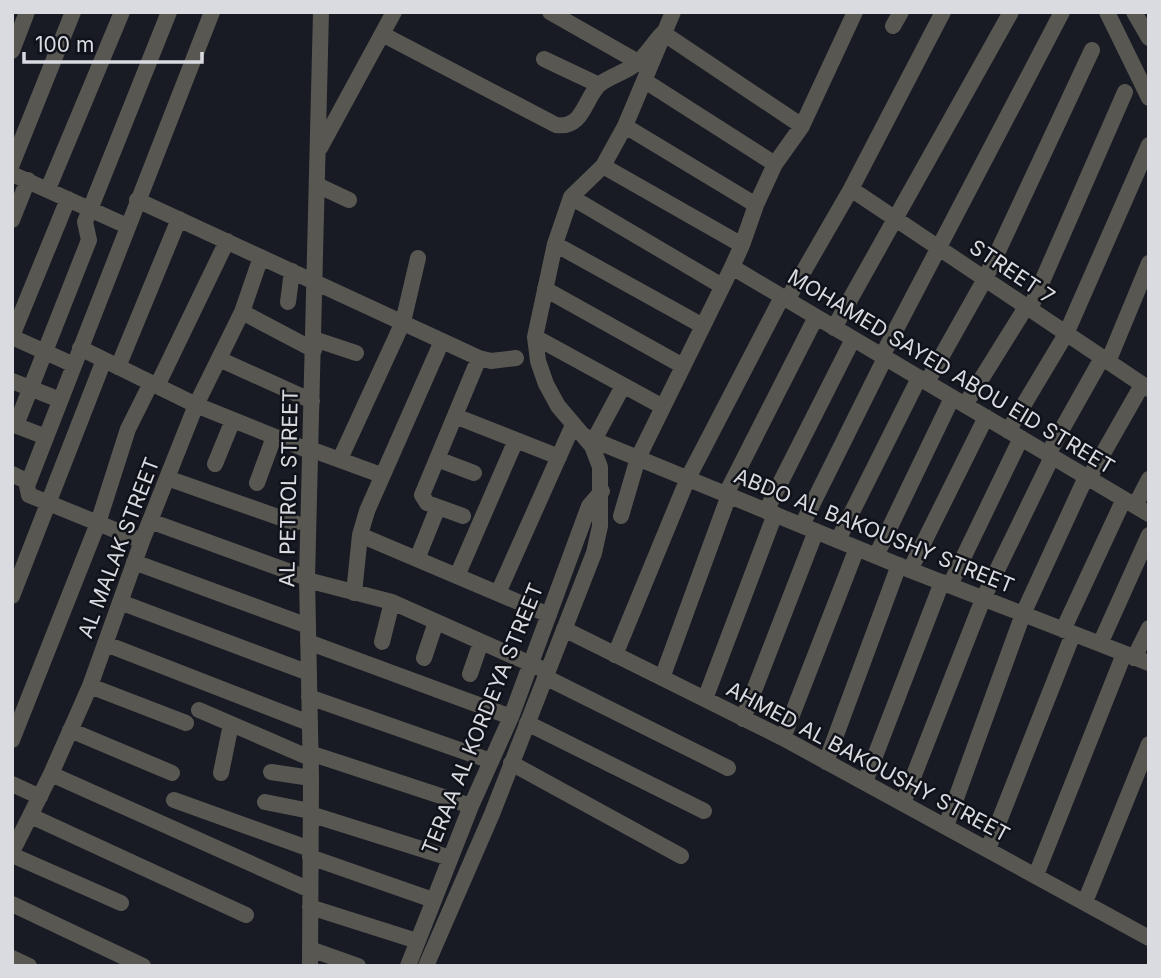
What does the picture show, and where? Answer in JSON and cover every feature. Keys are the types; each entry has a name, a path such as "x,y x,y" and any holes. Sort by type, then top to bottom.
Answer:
{"street":[{"path":"12,51 27,12"},
{"path":"12,164 73,12"},
{"path":"48,189 122,12"},
{"path":"46,437 14,425 89,240 85,222 169,12"},
{"path":"27,486 212,12"},
{"name":"AL PETROL STREET","path":"310,966 311,778 307,579 321,12"},
{"path":"319,150 394,12"},
{"path":"550,12 638,62"},
{"name":"TERAA AL KORDEYA STREET","path":"426,966 511,764 594,553 600,526 600,467 592,446 558,406 546,384 538,361 535,337 555,244 571,197 603,166 625,126 673,12"},
{"path":"621,516 638,458 743,245 755,205 775,164 802,126 855,12"},
{"path":"615,655 688,478 785,299 851,189 943,12"},
{"path":"834,328 1011,12"},
{"path":"744,719 809,528 883,357 1062,12"},
{"path":"1107,12 1149,98"},
{"path":"1134,12 1149,38"},
{"path":"382,34 556,125 565,126 573,123 585,110 598,85 638,62 663,33 802,126"},
{"path":"838,540 923,380 985,279 1092,50"},
{"path":"544,59 598,85"},
{"path":"645,80 775,164"},
{"path":"876,556 959,401 1028,308 1125,92"},
{"path":"625,126 755,205"},
{"path":"864,782 946,584 1015,434 1066,334 1149,145"},
{"path":"603,166 743,245"},
{"path":"12,173 127,226"},
{"path":"12,220 28,180"},
{"path":"317,185 349,200"},
{"name":"STREET 7","path":"851,189 1146,385"},
{"path":"571,197 722,286"},
{"path":"68,199 12,337 74,365"},
{"path":"137,200 479,358 491,361 516,358"},
{"path":"12,596 49,503 111,363 179,219"},
{"path":"12,740 98,523 128,429 154,385 227,241"},
{"path":"555,244 703,326"},
{"name":"AL MALAK STREET","path":"12,854 90,686 134,562 196,405 242,312 261,257"},
{"path":"340,459 403,322 418,258"},
{"path":"903,803 983,598 1050,455 1105,360 1149,262"},
{"name":"MOHAMED SAYED ABOU EID STREET","path":"732,267 1136,506"},
{"path":"288,302 292,271"},
{"path":"545,289 683,366"},
{"path":"242,312 314,344 356,353"},
{"path":"662,678 727,495 816,317"},
{"path":"535,337 663,407"},
{"path":"705,699 771,512 853,339"},
{"path":"354,593 360,535 382,475 442,341"},
{"path":"80,348 196,405 274,437 382,475"},
{"path":"463,516 427,503 422,498 479,358"},
{"path":"219,359 312,401"},
{"path":"12,381 60,400"},
{"path":"946,826 1023,614 1087,477 1146,385"},
{"path":"498,593 559,457 584,434 623,386"},
{"path":"455,416 559,457"},
{"path":"826,762 905,568 986,417"},
{"path":"215,464 233,420"},
{"name":"ABDO AL BAKOUSHY STREET","path":"584,434 905,568 1136,658"},
{"path":"257,482 274,437"},
{"path":"457,576 516,440"},
{"path":"437,459 474,473"},
{"path":"12,474 24,479 29,495 142,541"},
{"path":"167,478 295,523"},
{"path":"988,849 1068,632 1149,479"},
{"name":"TERAA AL KORDEYA STREET","path":"408,966 471,806 511,717 589,506 602,491"},
{"path":"417,559 438,507"},
{"path":"150,521 307,579 392,603 531,664 728,768"},
{"path":"360,535 549,615"},
{"path":"1100,644 1149,535"},
{"path":"783,738 857,548"},
{"path":"134,562 511,717"},
{"path":"120,602 309,673"},
{"path":"382,642 392,603"},
{"path":"424,658 436,622"},
{"path":"1036,875 1149,628"},
{"name":"AHMED AL BAKOUSHY STREET","path":"564,629 783,738 1149,938"},
{"path":"470,674 481,642"},
{"path":"106,644 309,723"},
{"path":"90,686 186,723"},
{"path":"309,696 491,761"},
{"path":"199,710 310,755 471,806"},
{"path":"527,723 704,811"},
{"path":"221,773 231,724"},
{"path":"70,730 172,773"},
{"path":"1085,902 1149,744"},
{"path":"511,764 681,856"},
{"path":"271,772 311,778"},
{"path":"51,774 310,890"},
{"path":"12,784 40,797"},
{"path":"174,800 433,900"},
{"path":"265,802 310,813 450,858"},
{"path":"31,816 246,915"},
{"path":"12,854 121,903"},
{"path":"12,904 143,966"},
{"path":"310,908 417,941"},
{"path":"310,949 358,966"},
{"path":"12,958 29,966"}]}
